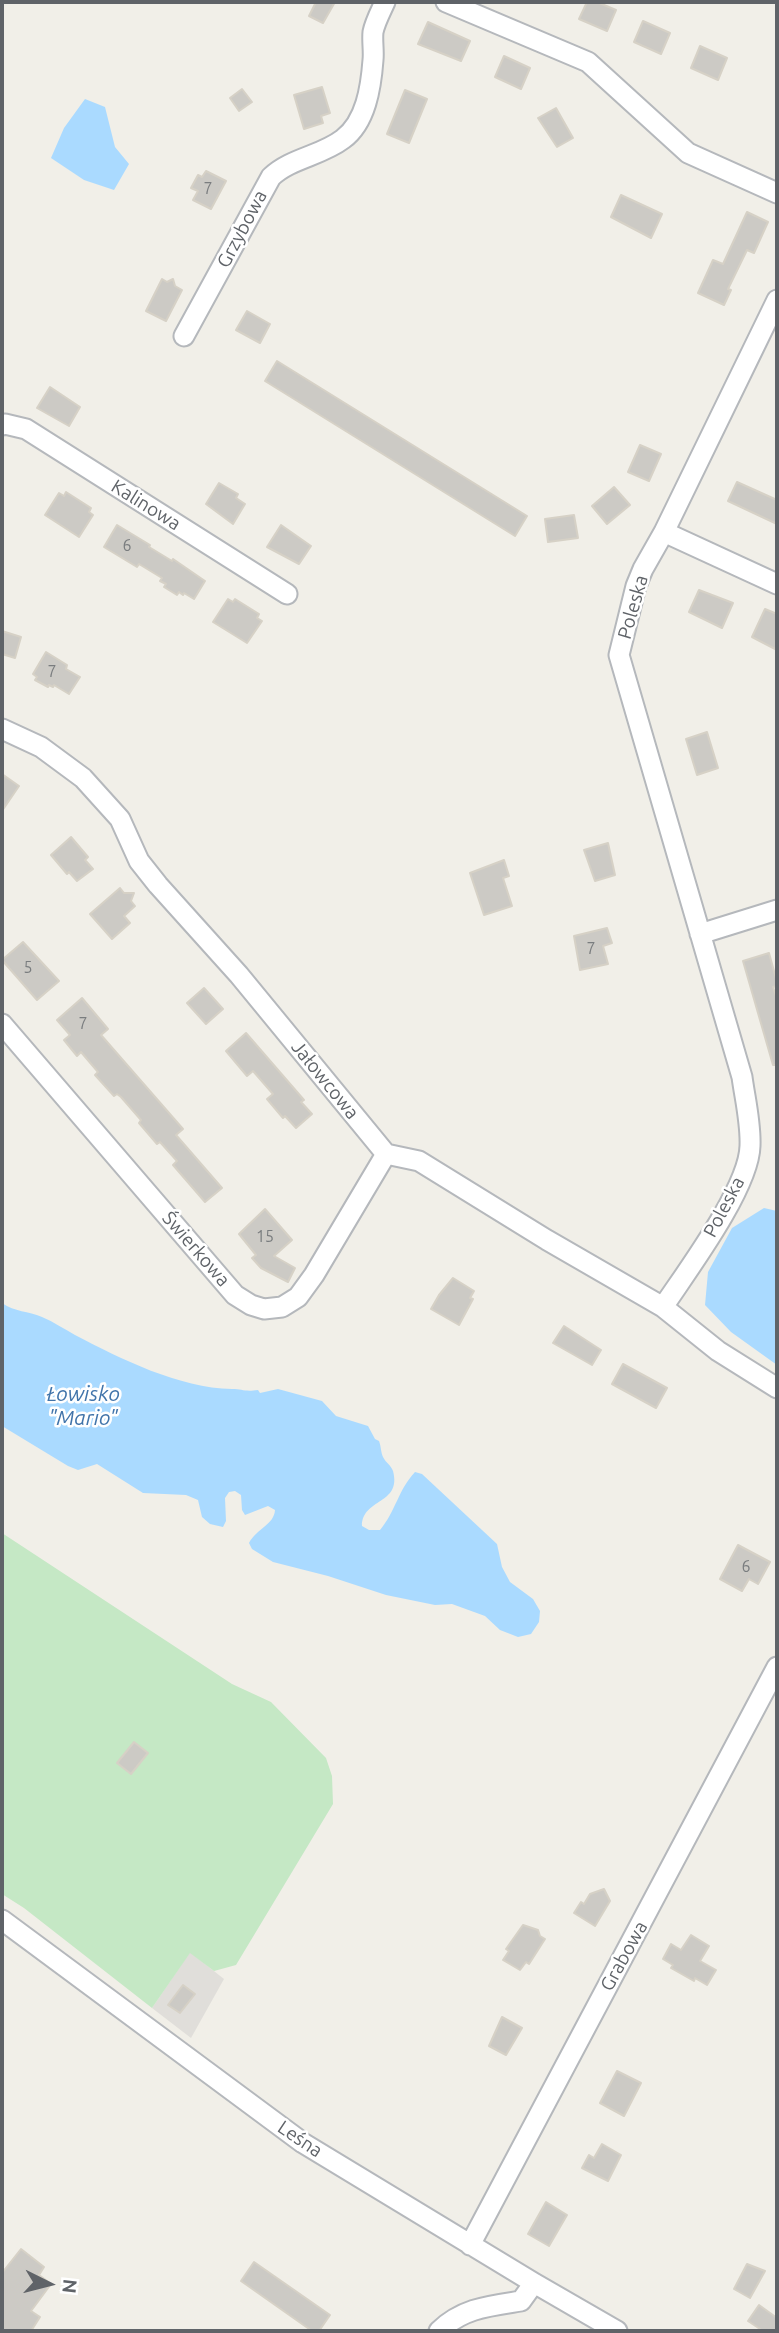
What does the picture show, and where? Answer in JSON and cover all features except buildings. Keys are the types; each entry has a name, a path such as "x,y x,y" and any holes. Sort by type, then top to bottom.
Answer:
{"street":[{"name":"Grzybowa","path":"184,336 271,177 280,169 330,148 345,138 357,123 367,102 373,60 373,31 385,2"},
{"path":"446,2 588,62 688,153 777,193"},
{"name":"Poleska","path":"663,1307 715,1228 740,1183 750,1148 742,1077 620,655 636,586 643,569 775,309"},
{"name":"Kalinowa","path":"2,425 26,429 287,594"},
{"path":"664,532 777,584"},
{"name":"Jałowcowa","path":"2,729 41,747 83,778 120,819 139,861 158,885 239,975 386,1154"},
{"path":"700,934 777,910"},
{"name":"Świerkowa","path":"2,1024 235,1295 251,1305 264,1309 282,1307 298,1297 386,1154"},
{"path":"386,1154 419,1161 663,1307 718,1350 777,1388"},
{"name":"Grabowa","path":"470,2245 777,1667"},
{"name":"Leśna","path":"2,1920 303,2143 617,2331"},
{"path":"439,2331 467,2311 521,2301 534,2283"}],"shaded area":[{"path":"190,1952 224,1979 191,2038 152,2008"}],"green space":[{"path":"2,1533 232,1684 271,1702 326,1758 332,1776 333,1804 236,1965 214,1971 190,1953 152,2008 24,1908 2,1894"}],"water":[{"path":"85,99 105,107 115,147 129,164 114,190 84,180 51,158 64,128"},
{"path":"764,1208 777,1211 777,1365 731,1332 705,1305 708,1272 732,1228"},
{"name":"Łowisko \"Mario\"","path":"2,1303 42,1317 111,1353 171,1378 212,1387 258,1390 260,1393 278,1389 322,1401 336,1416 368,1426 379,1441 383,1457 393,1471 394,1482 387,1496 368,1510 362,1526 369,1530 380,1530 409,1479 415,1472 422,1474 497,1544 502,1567 510,1582 533,1599 540,1611 539,1622 531,1634 518,1637 500,1630 485,1616 452,1604 435,1605 386,1595 273,1562 252,1549 249,1543 272,1519 275,1510 268,1506 245,1515 241,1495 235,1491 229,1492 225,1498 226,1521 223,1527 210,1524 202,1517 198,1500 186,1495 143,1493 97,1464 78,1470 68,1466 2,1426"}]}
